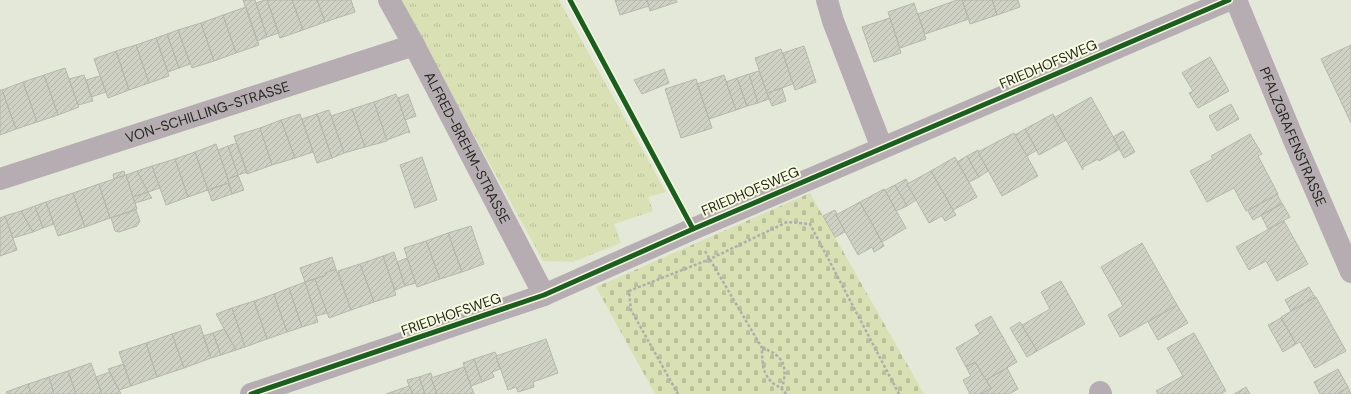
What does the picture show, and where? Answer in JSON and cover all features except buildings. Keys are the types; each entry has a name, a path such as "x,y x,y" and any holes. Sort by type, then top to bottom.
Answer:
{"street":[{"name":"ALFRED-BREHM-STRASSE","path":"389,0 414,45 544,295"},
{"path":"827,0 833,21 882,148"},
{"name":"FRIEDHOFSWEG","path":"251,394 544,295 693,229 1229,0"},
{"name":"PFALZGRAFENSTRASSE","path":"1236,0 1293,138 1351,272"},
{"name":"VON-SCHILLING-STRASSE","path":"0,179 414,45"}],"path":[{"path":"678,394 631,310 629,291 710,259 787,222 810,224 899,394"},
{"path":"693,229 762,348 762,366 767,378 782,388 786,394"},
{"path":"762,348 770,350 782,361 785,377 782,388"}],"green space":[{"path":"400,0 559,0 666,192 648,197 653,211 614,224 621,243 573,262 543,261"},
{"path":"810,193 924,394 655,394 596,287"}],"cycle path":[{"path":"570,0 693,229"},
{"path":"251,394 544,295 693,229 1229,0"}]}
